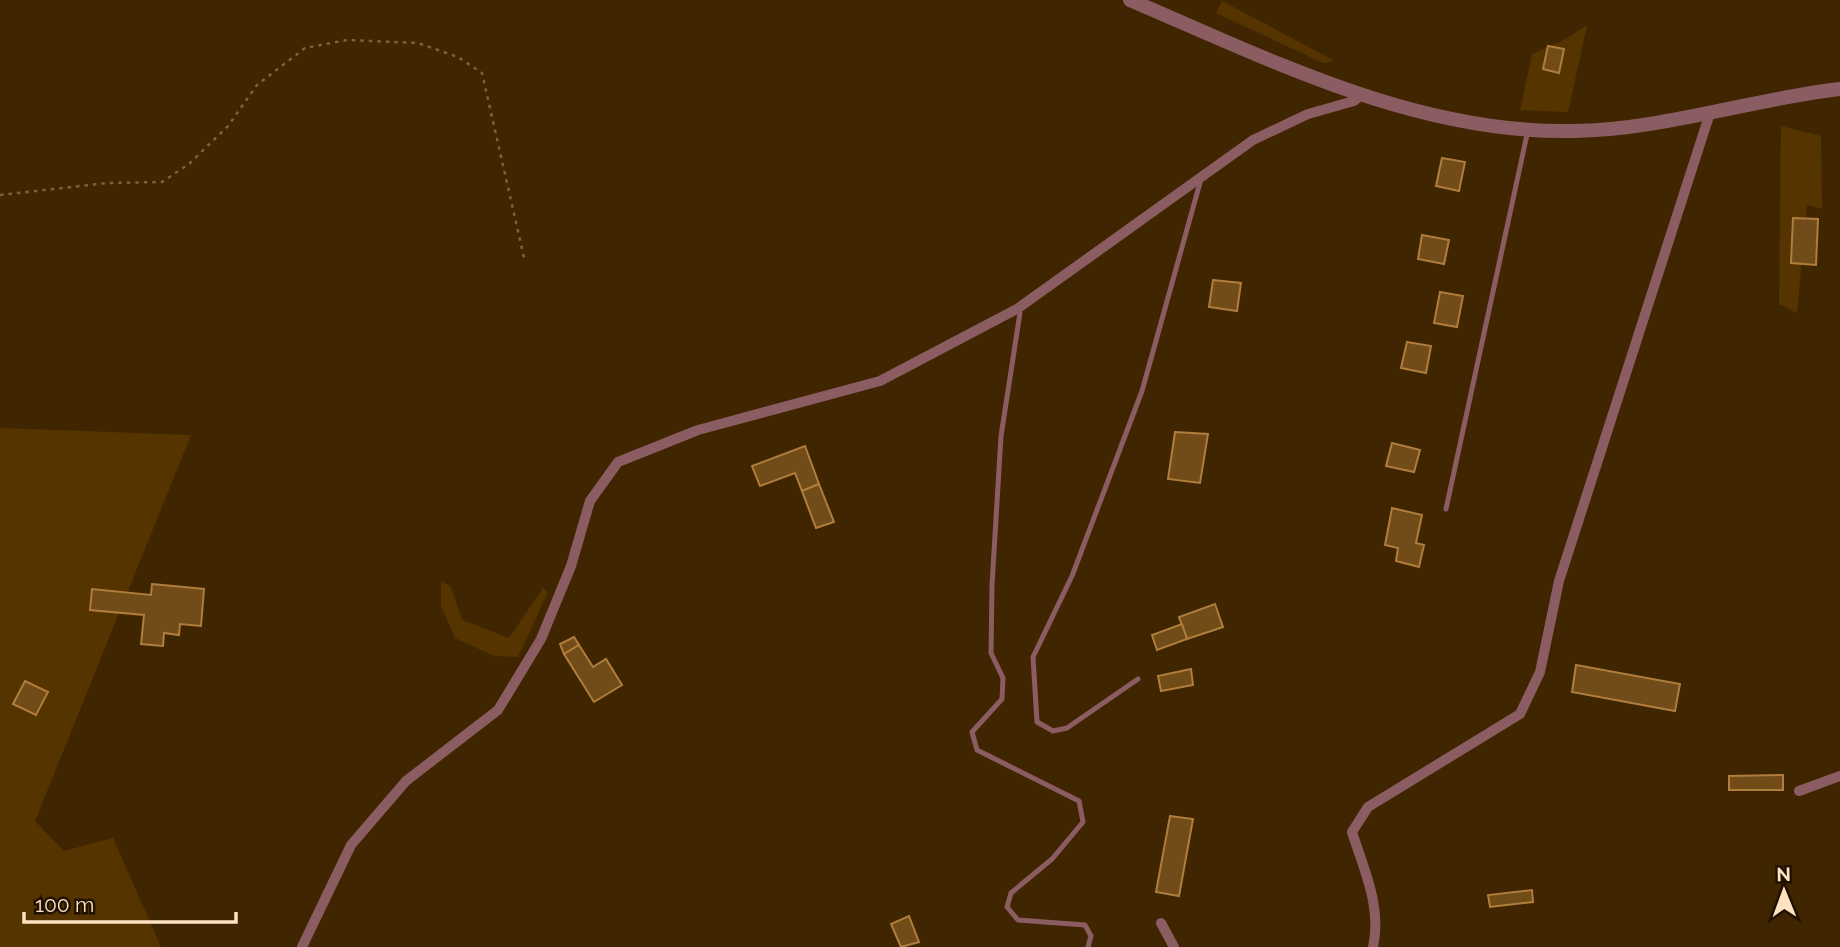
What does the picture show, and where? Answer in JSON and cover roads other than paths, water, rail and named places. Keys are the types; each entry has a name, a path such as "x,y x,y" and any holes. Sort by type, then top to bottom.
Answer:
{"street":[{"path":"1130,0 1360,96 1466,122 1528,130 1575,131 1710,113 1840,89"},
{"path":"302,947 351,845 406,781 498,710 541,639 571,566 590,501 618,461 698,430 880,382 1017,309 1253,140 1282,125 1354,101 1360,96"},
{"path":"1373,947 1377,926 1373,898 1352,832 1367,807 1520,714 1540,673 1559,581 1710,113"},
{"path":"1798,791 1840,776"},
{"path":"1161,923 1174,947"}],"lane":[{"path":"1446,509 1528,130"},
{"path":"1138,678 1067,728 1053,732 1037,722 1033,657 1072,576 1142,391 1202,176"},
{"path":"1017,309 1020,313 1001,436 992,584 991,653 1003,678 1002,699 972,732 978,750 1079,801 1083,822 1052,859 1011,893 1007,907 1018,920 1085,925 1091,936 1088,947"}]}
